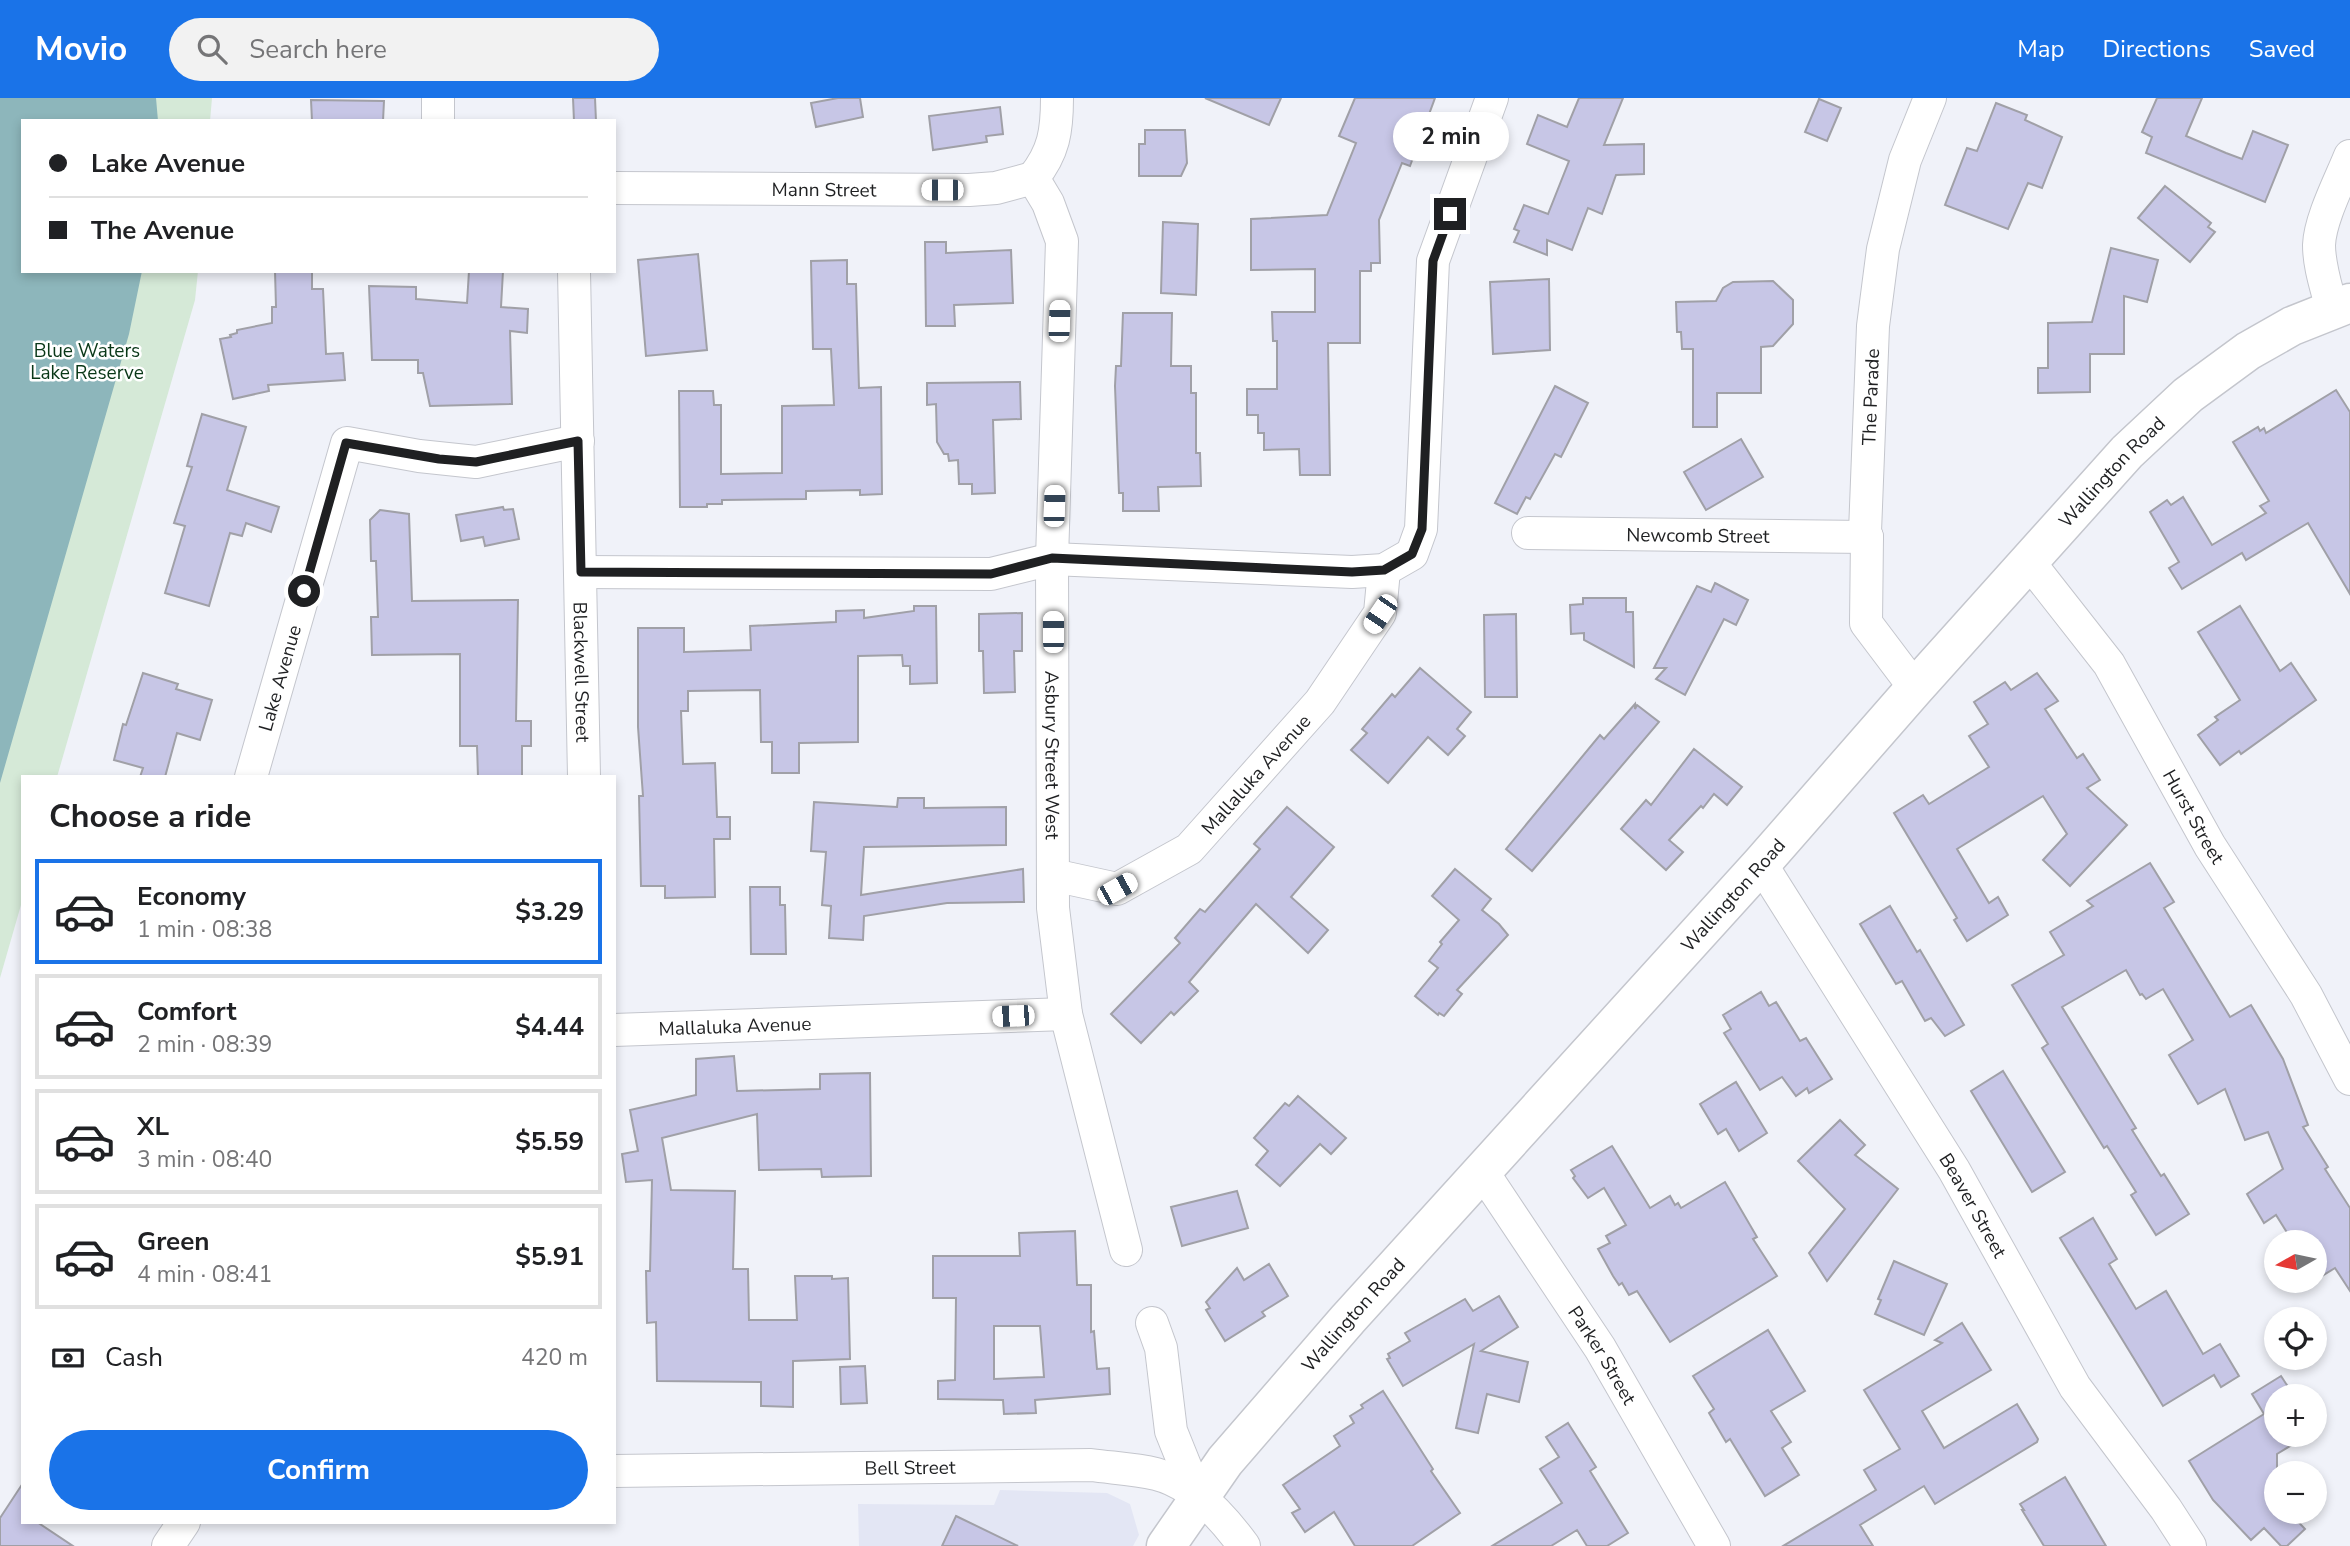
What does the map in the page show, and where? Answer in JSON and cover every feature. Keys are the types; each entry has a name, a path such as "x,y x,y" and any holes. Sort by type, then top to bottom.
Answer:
{"street":[{"path":"438,98 438,119"},
{"path":"1033,178 1045,164 1054,143 1057,98"},
{"path":"581,572 991,574 1052,558 1352,572 1384,570 1412,554 1422,529 1433,261 1492,98"},
{"name":"The Parade","path":"1915,688 1866,623 1865,531 1872,326 1882,262 1905,160 1930,98"},
{"path":"2341,307 2320,261 2319,241 2350,156"},
{"name":"Mann Street","path":"616,187 969,190 996,188 1033,178"},
{"name":"Asbury Street West","path":"1033,178 1048,203 1062,241 1052,558 1053,908 1066,1014 1126,1251"},
{"name":"Blackwell Street","path":"574,273 584,775"},
{"name":"Wallington Road","path":"1166,1546 1225,1461 1274,1404 1761,864 2127,452 2188,395 2248,351 2292,326 2341,307"},
{"name":"Lake Avenue","path":"252,775 346,443 419,456 476,462 578,441"},
{"name":"Newcomb Street","path":"1528,533 1867,537"},
{"name":"Hurst Street","path":"2029,562 2109,663 2210,846 2306,995 2350,1079"},
{"name":"Mallaluka Avenue","path":"1053,875 1117,889 1189,849 1320,702 1380,614 1384,570"},
{"name":"Beaver Street","path":"1761,864 1955,1170 2075,1387 2166,1509 2190,1546"},
{"name":"Mallaluka Avenue","path":"616,1030 1066,1014"},
{"name":"Parker Street","path":"1482,1171 1600,1348 1714,1546"},
{"path":"1152,1323 1161,1348 1171,1431 1198,1498"},
{"name":"Bell Street","path":"616,1471 1091,1465 1158,1475 1176,1482 1228,1524 1244,1546"},
{"path":"168,1546 183,1524"}],"shaded area":[{"path":"1000,1490 1107,1493 1130,1504 1139,1535 1133,1546 859,1546 858,1504 994,1505"}],"green space":[{"name":"Blue Waters Lake Reserve","path":"0,98 212,98 210,119 21,119 21,273 198,273 195,300 58,775 21,775 21,905 0,978"}],"water":[{"path":"0,98 156,98 158,119 21,119 21,273 142,273 129,334 0,783"}],"building":[{"path":"573,98 595,98 596,119 574,119"},
{"path":"838,98 860,98 863,117 816,127 811,103"},
{"path":"1205,98 1281,98 1269,125"},
{"path":"1355,98 1435,98 1410,166 1402,163 1379,220 1380,263 1371,263 1371,271 1360,271 1360,343 1328,343 1330,475 1300,475 1299,449 1264,450 1264,433 1258,433 1258,415 1247,415 1247,389 1277,389 1277,341 1273,341 1272,312 1315,312 1315,269 1251,270 1251,219 1327,215 1356,143 1339,136"},
{"path":"1579,98 1623,98 1604,145 1644,144 1644,174 1616,175 1602,214 1588,208 1572,250 1547,240 1547,255 1514,242 1519,231 1514,229 1524,205 1548,214 1569,161 1527,144 1538,115 1567,127"},
{"path":"2157,98 2202,98 2186,136 2242,159 2253,131 2288,145 2265,202 2146,153 2152,137 2142,132"},
{"path":"1819,99 1841,108 1827,141 1805,132"},
{"path":"311,100 384,101 383,119 312,119"},
{"path":"1996,103 2027,115 2025,120 2062,137 2042,188 2028,183 2008,229 1945,205 1967,148 1977,151"},
{"path":"1000,107 1003,134 986,136 987,142 933,150 929,116"},
{"path":"1145,130 1185,130 1187,163 1181,176 1139,176 1139,144 1145,144"},
{"path":"2165,186 2211,223 2208,227 2215,232 2190,262 2138,218"},
{"path":"1163,222 1198,224 1196,295 1161,293"},
{"path":"925,242 946,242 946,253 1011,250 1013,303 954,305 955,326 926,326"},
{"path":"2111,248 2158,260 2147,302 2124,296 2124,354 2090,354 2090,392 2038,393 2038,368 2048,368 2048,323 2092,322"},
{"path":"698,254 707,350 646,356 638,260"},
{"path":"847,260 847,284 856,284 859,388 881,387 882,494 860,495 860,490 806,491 806,499 722,500 722,504 707,504 707,507 680,507 679,391 713,391 714,405 721,405 721,474 782,473 782,406 834,405 831,349 813,349 811,261"},
{"path":"275,273 312,273 312,289 323,289 326,354 343,353 345,380 268,385 269,391 233,399 220,339 231,337 237,330 272,323 272,307 276,307"},
{"path":"469,273 503,273 501,307 528,309 527,333 510,331 512,404 430,406 423,373 418,373 418,360 372,360 369,286 416,287 416,299 467,303"},
{"path":"1549,279 1550,350 1493,354 1490,282"},
{"path":"1773,281 1793,300 1793,324 1773,346 1761,347 1761,393 1717,393 1717,427 1693,427 1693,349 1682,349 1681,332 1677,332 1676,302 1716,301 1723,288 1733,282"},
{"path":"1123,313 1172,313 1171,366 1191,366 1191,393 1196,393 1196,453 1200,453 1201,486 1158,487 1159,511 1123,511 1123,493 1119,493 1115,386 1116,366 1121,366"},
{"path":"1020,382 1021,419 993,420 995,493 972,494 972,484 959,484 958,460 949,461 948,454 944,454 937,442 936,404 927,405 927,383"},
{"path":"1555,386 1588,403 1561,457 1555,454 1530,499 1526,497 1517,514 1495,503"},
{"path":"2336,390 2350,412 2350,594 2308,523 2246,560 2242,553 2182,589 2169,568 2179,562 2150,512 2167,500 2171,505 2183,497 2212,545 2266,513 2260,506 2269,501 2233,442 2258,427 2260,431 2264,428 2266,433"},
{"path":"202,414 246,427 227,490 279,507 271,532 246,523 242,536 230,533 209,606 165,593 185,526 174,523 192,467 187,466"},
{"path":"1741,439 1763,477 1706,510 1684,472"},
{"path":"503,507 504,510 513,509 519,539 485,546 483,537 461,541 456,515"},
{"path":"380,510 409,514 412,601 518,600 516,721 531,721 531,746 522,746 522,775 478,775 477,746 460,746 460,654 372,655 371,617 378,617 376,561 371,561 370,520"},
{"path":"1715,583 1748,600 1736,625 1724,619 1685,695 1656,679 1666,668 1654,668 1697,586 1711,592"},
{"path":"1583,598 1626,598 1626,612 1633,612 1634,667 1584,640 1584,633 1571,634 1570,605 1583,604"},
{"path":"914,606 936,606 937,683 910,684 910,666 903,666 902,655 858,656 858,742 799,743 799,773 772,773 772,742 761,742 760,690 688,691 688,711 681,711 683,764 715,763 717,817 730,817 730,839 714,839 715,897 665,898 665,886 641,886 639,796 643,796 638,727 638,628 684,628 684,652 751,650 750,626 836,622 836,611 864,610 864,618 914,611"},
{"path":"2240,606 2280,671 2291,663 2316,700 2241,754 2239,751 2220,765 2198,735 2218,720 2215,717 2240,700 2198,632"},
{"path":"1022,613 1022,651 1014,651 1015,692 984,693 983,651 979,651 979,614"},
{"path":"1516,614 1517,697 1485,697 1484,615"},
{"path":"1420,668 1471,712 1457,729 1465,736 1448,755 1428,737 1388,783 1351,750 1367,733 1362,729 1392,694 1395,697"},
{"path":"143,673 178,684 176,689 212,700 200,740 177,733 166,775 141,775 143,768 114,760 123,724 126,725"},
{"path":"2037,673 2058,701 2045,709 2077,758 2083,754 2100,780 2087,788 2127,825 2070,886 2043,860 2067,834 2043,796 1957,849 1989,903 1998,897 2008,915 1967,941 1954,920 1957,918 1894,813 1923,795 1929,804 1989,767 1969,736 1988,724 1974,702 2005,682 2011,690"},
{"path":"1635,704 1635,709 1637,705 1659,722 1532,871 1506,849 1600,735 1604,739"},
{"path":"1694,749 1742,787 1727,805 1714,794 1669,840 1683,852 1666,870 1621,829 1646,800 1651,805"},
{"path":"898,798 924,798 924,808 1006,807 1006,845 864,847 861,895 1023,869 1024,902 947,903 864,916 863,940 829,938 831,906 822,905 826,852 811,851 814,802 897,807"},
{"path":"1287,807 1334,847 1291,897 1328,930 1308,953 1256,904 1189,982 1198,991 1174,1015 1171,1012 1141,1043 1111,1014 1180,943 1175,938 1200,909 1205,912 1260,849 1254,844"},
{"path":"2150,863 2174,902 2164,908 2230,1017 2251,1005 2283,1059 2308,1125 2303,1127 2350,1208 2350,1291 2335,1268 2328,1272 2328,1230 2285,1230 2276,1215 2264,1223 2247,1194 2283,1169 2268,1132 2245,1140 2225,1089 2198,1104 2169,1055 2193,1040 2163,989 2146,999 2140,995 2126,970 2062,1007 2136,1128 2132,1130 2189,1214 2156,1235 2131,1195 2136,1192 2107,1146 2104,1148 2042,1048 2048,1044 2012,985 2064,955 2050,932 2093,906 2087,901"},
{"path":"1455,869 1491,899 1482,910 1508,935 1457,990 1462,994 1444,1016 1439,1013 1438,1015 1415,996 1438,968 1429,961 1442,944 1440,942 1459,920 1432,896"},
{"path":"750,887 780,887 780,905 785,905 786,954 751,954"},
{"path":"1890,906 1917,952 1920,950 1964,1025 1945,1036 1931,1018 1925,1021 1902,981 1896,984 1860,924"},
{"path":"1761,992 1769,1006 1776,1002 1800,1041 1806,1038 1832,1079 1809,1093 1807,1088 1796,1096 1782,1077 1760,1090 1724,1033 1731,1029 1723,1015"},
{"path":"734,1056 737,1091 820,1089 820,1074 870,1073 871,1176 822,1177 821,1169 759,1170 757,1114 662,1138 671,1190 735,1191 733,1269 748,1269 749,1320 797,1320 795,1276 848,1278 850,1359 793,1361 793,1407 761,1406 761,1382 657,1381 656,1322 647,1323 646,1271 650,1271 652,1180 626,1182 622,1154 638,1151 630,1110 696,1095 696,1059"},
{"path":"2003,1071 2065,1172 2032,1192 1971,1091"},
{"path":"1736,1082 1767,1133 1739,1151 1726,1129 1718,1134 1700,1104"},
{"path":"1298,1096 1346,1138 1331,1154 1320,1144 1280,1186 1256,1165 1268,1151 1254,1138 1285,1103 1289,1106"},
{"path":"1840,1120 1865,1145 1855,1155 1898,1189 1827,1281 1809,1253 1845,1209 1798,1161"},
{"path":"1612,1146 1650,1208 1670,1196 1675,1205 1678,1203 1681,1208 1725,1182 1757,1237 1753,1239 1777,1276 1670,1342 1637,1291 1629,1295 1622,1283 1619,1285 1598,1249 1610,1243 1606,1236 1626,1225 1604,1188 1588,1198 1573,1178 1575,1176 1571,1170"},
{"path":"1237,1191 1248,1228 1182,1246 1171,1207"},
{"path":"2093,1218 2117,1259 2109,1264 2136,1309 2166,1291 2203,1354 2220,1344 2239,1376 2221,1387 2214,1375 2163,1406 2060,1238"},
{"path":"1075,1231 1077,1285 1091,1285 1091,1332 1094,1331 1097,1369 1109,1368 1110,1394 1035,1400 1036,1413 1004,1414 1003,1400 938,1399 938,1381 955,1380 956,1298 933,1298 933,1256 1020,1256 1019,1233","holes":["994,1326 1040,1326 1044,1377 994,1379"]},
{"path":"1894,1261 1947,1284 1924,1335 1875,1314 1881,1300 1878,1299"},
{"path":"1269,1264 1288,1296 1262,1312 1265,1316 1225,1341 1206,1310 1210,1308 1206,1302 1237,1268 1244,1280"},
{"path":"1499,1296 1518,1327 1481,1351 1528,1362 1519,1402 1487,1394 1478,1433 1456,1428 1474,1344 1403,1386 1387,1359 1390,1358 1388,1354 1410,1341 1405,1333 1465,1299 1473,1311"},
{"path":"1962,1323 1991,1370 1922,1411 1944,1448 2017,1404 2038,1439 2037,1442 1935,1504 1924,1486 1860,1525 1873,1546 1783,1546 1876,1490 1864,1470 1900,1449 1864,1390 1942,1343 1935,1340"},
{"path":"1768,1330 1805,1391 1771,1411 1791,1442 1782,1448 1799,1475 1765,1496 1730,1439 1726,1442 1709,1413 1714,1409 1693,1376"},
{"path":"865,1366 867,1403 841,1404 840,1367"},
{"path":"2281,1376 2286,1384 2268,1384"},
{"path":"2264,1387 2264,1414 2252,1394"},
{"path":"1383,1391 1433,1469 1431,1471 1460,1513 1412,1546 1355,1546 1334,1512 1305,1532 1292,1513 1300,1509 1283,1485 1340,1446 1334,1436 1354,1423 1350,1416 1363,1408 1361,1405"},
{"path":"2264,1414 2264,1447 2288,1447 2277,1454 2277,1461 2264,1461 2264,1524 2300,1524 2305,1529 2287,1546 2281,1546 2264,1528 2251,1540 2213,1500 2189,1461"},
{"path":"1568,1423 1596,1467 1590,1471 1628,1533 1607,1546 1587,1546 1577,1530 1551,1546 1492,1546 1562,1503 1540,1469 1559,1457 1546,1437"},
{"path":"2065,1477 2106,1546 2044,1546 2022,1510 2020,1504"},
{"path":"21,1486 21,1524 40,1524 73,1546 0,1546 0,1518"},
{"path":"956,1516 1018,1546 942,1546"}],"route":[{"path":"304,591 346,443 439,459 476,462 578,441 581,572 991,574 1052,558 1352,572 1384,570 1412,554 1422,529 1433,261 1450,214"}]}
